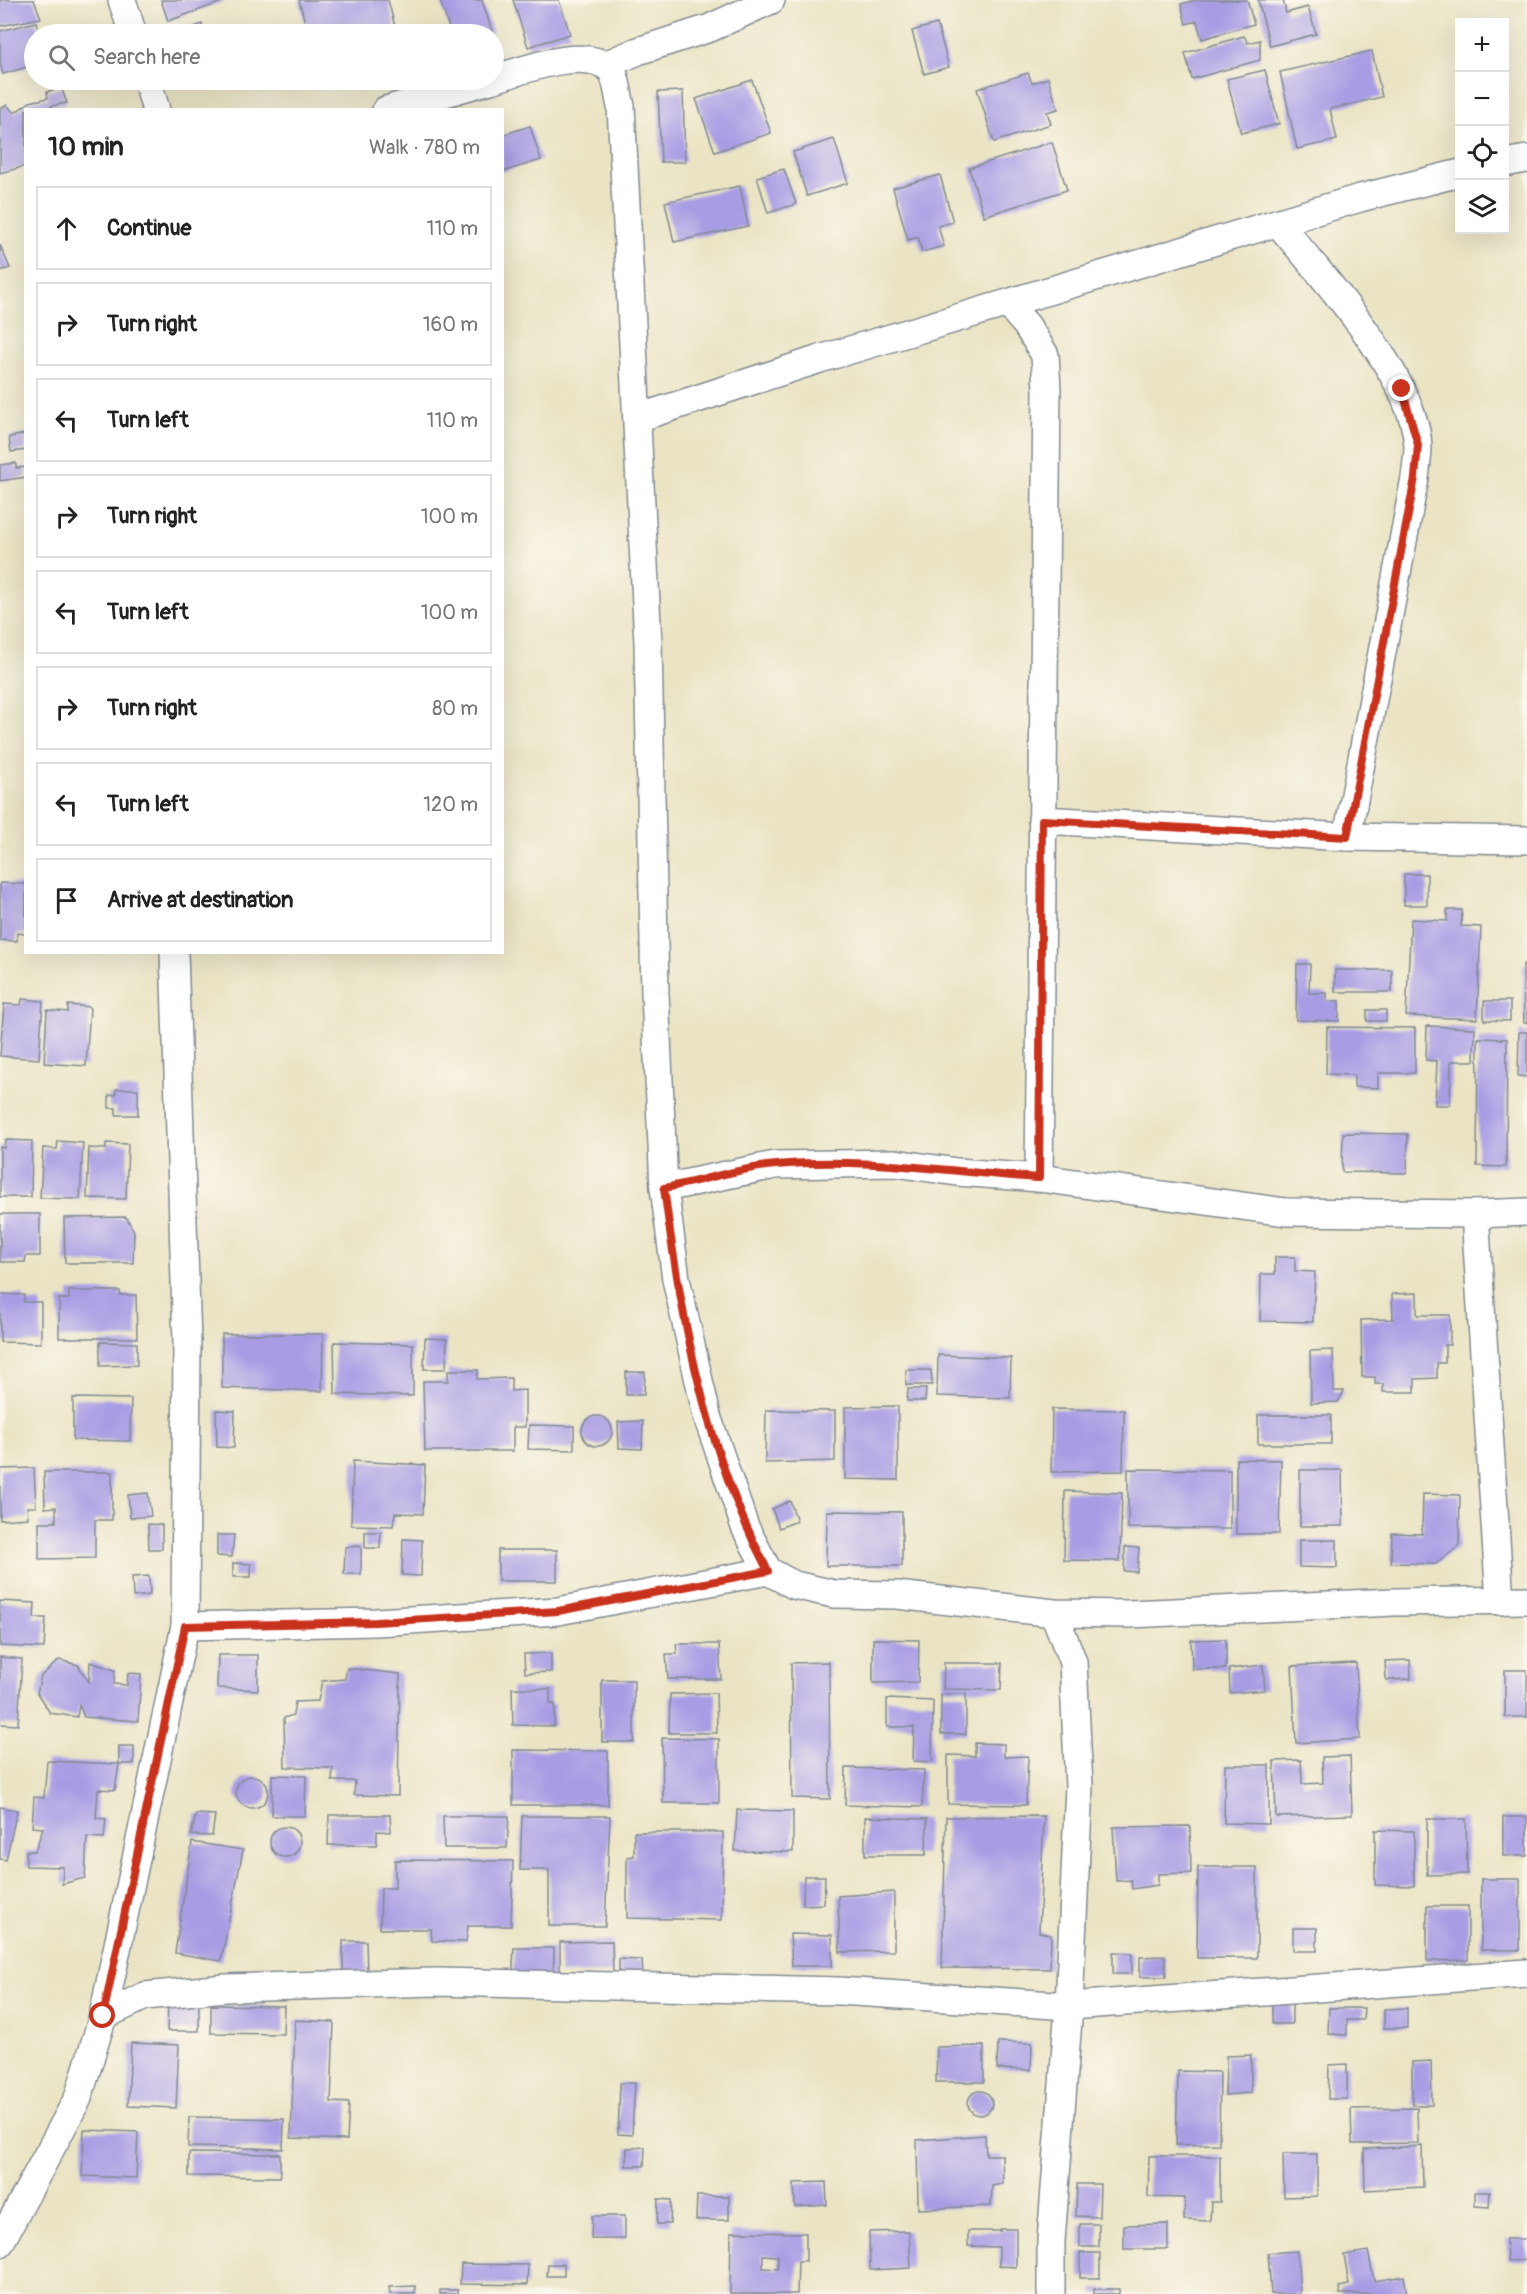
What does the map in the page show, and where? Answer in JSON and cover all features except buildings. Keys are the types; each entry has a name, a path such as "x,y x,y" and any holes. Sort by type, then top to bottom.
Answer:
{"street":[{"path":"122,0 130,24"},
{"path":"605,65 638,51 711,28 771,0"},
{"path":"504,76 578,57 598,59 613,72 621,106 648,643 655,993 664,1188 676,1279 707,1416 745,1527 768,1571 794,1584 834,1594 897,1595 1054,1613 1130,1614 1394,1602 1527,1600"},
{"path":"150,90 155,108"},
{"path":"393,108 454,90"},
{"path":"1509,162 1527,159"},
{"path":"638,418 820,359 1278,223 1455,174"},
{"path":"1278,223 1364,330 1402,389 1418,445 1415,478 1347,837"},
{"path":"1008,304 1027,326 1045,355 1047,388 1039,1178"},
{"path":"1042,820 1347,837 1527,840"},
{"path":"0,2243 78,2098 103,2016 185,1626 187,1342 174,954"},
{"path":"664,1188 775,1165 895,1163 957,1172 1039,1178 1286,1212 1475,1214 1527,1212"},
{"path":"1475,1214 1500,1600"},
{"path":"185,1626 376,1622 558,1611 768,1571"},
{"path":"1051,2294 1051,2241 1069,2006 1079,1786 1073,1662 1054,1613"},
{"path":"103,2016 145,1996 225,1988 436,1982 839,1991 1069,2006 1527,1973"}],"route":[{"path":"103,2016 185,1626 376,1622 558,1611 768,1571 745,1527 707,1416 676,1279 664,1188 775,1165 895,1163 957,1172 1039,1178 1042,820 1347,837 1415,478 1418,445 1402,389"}]}
